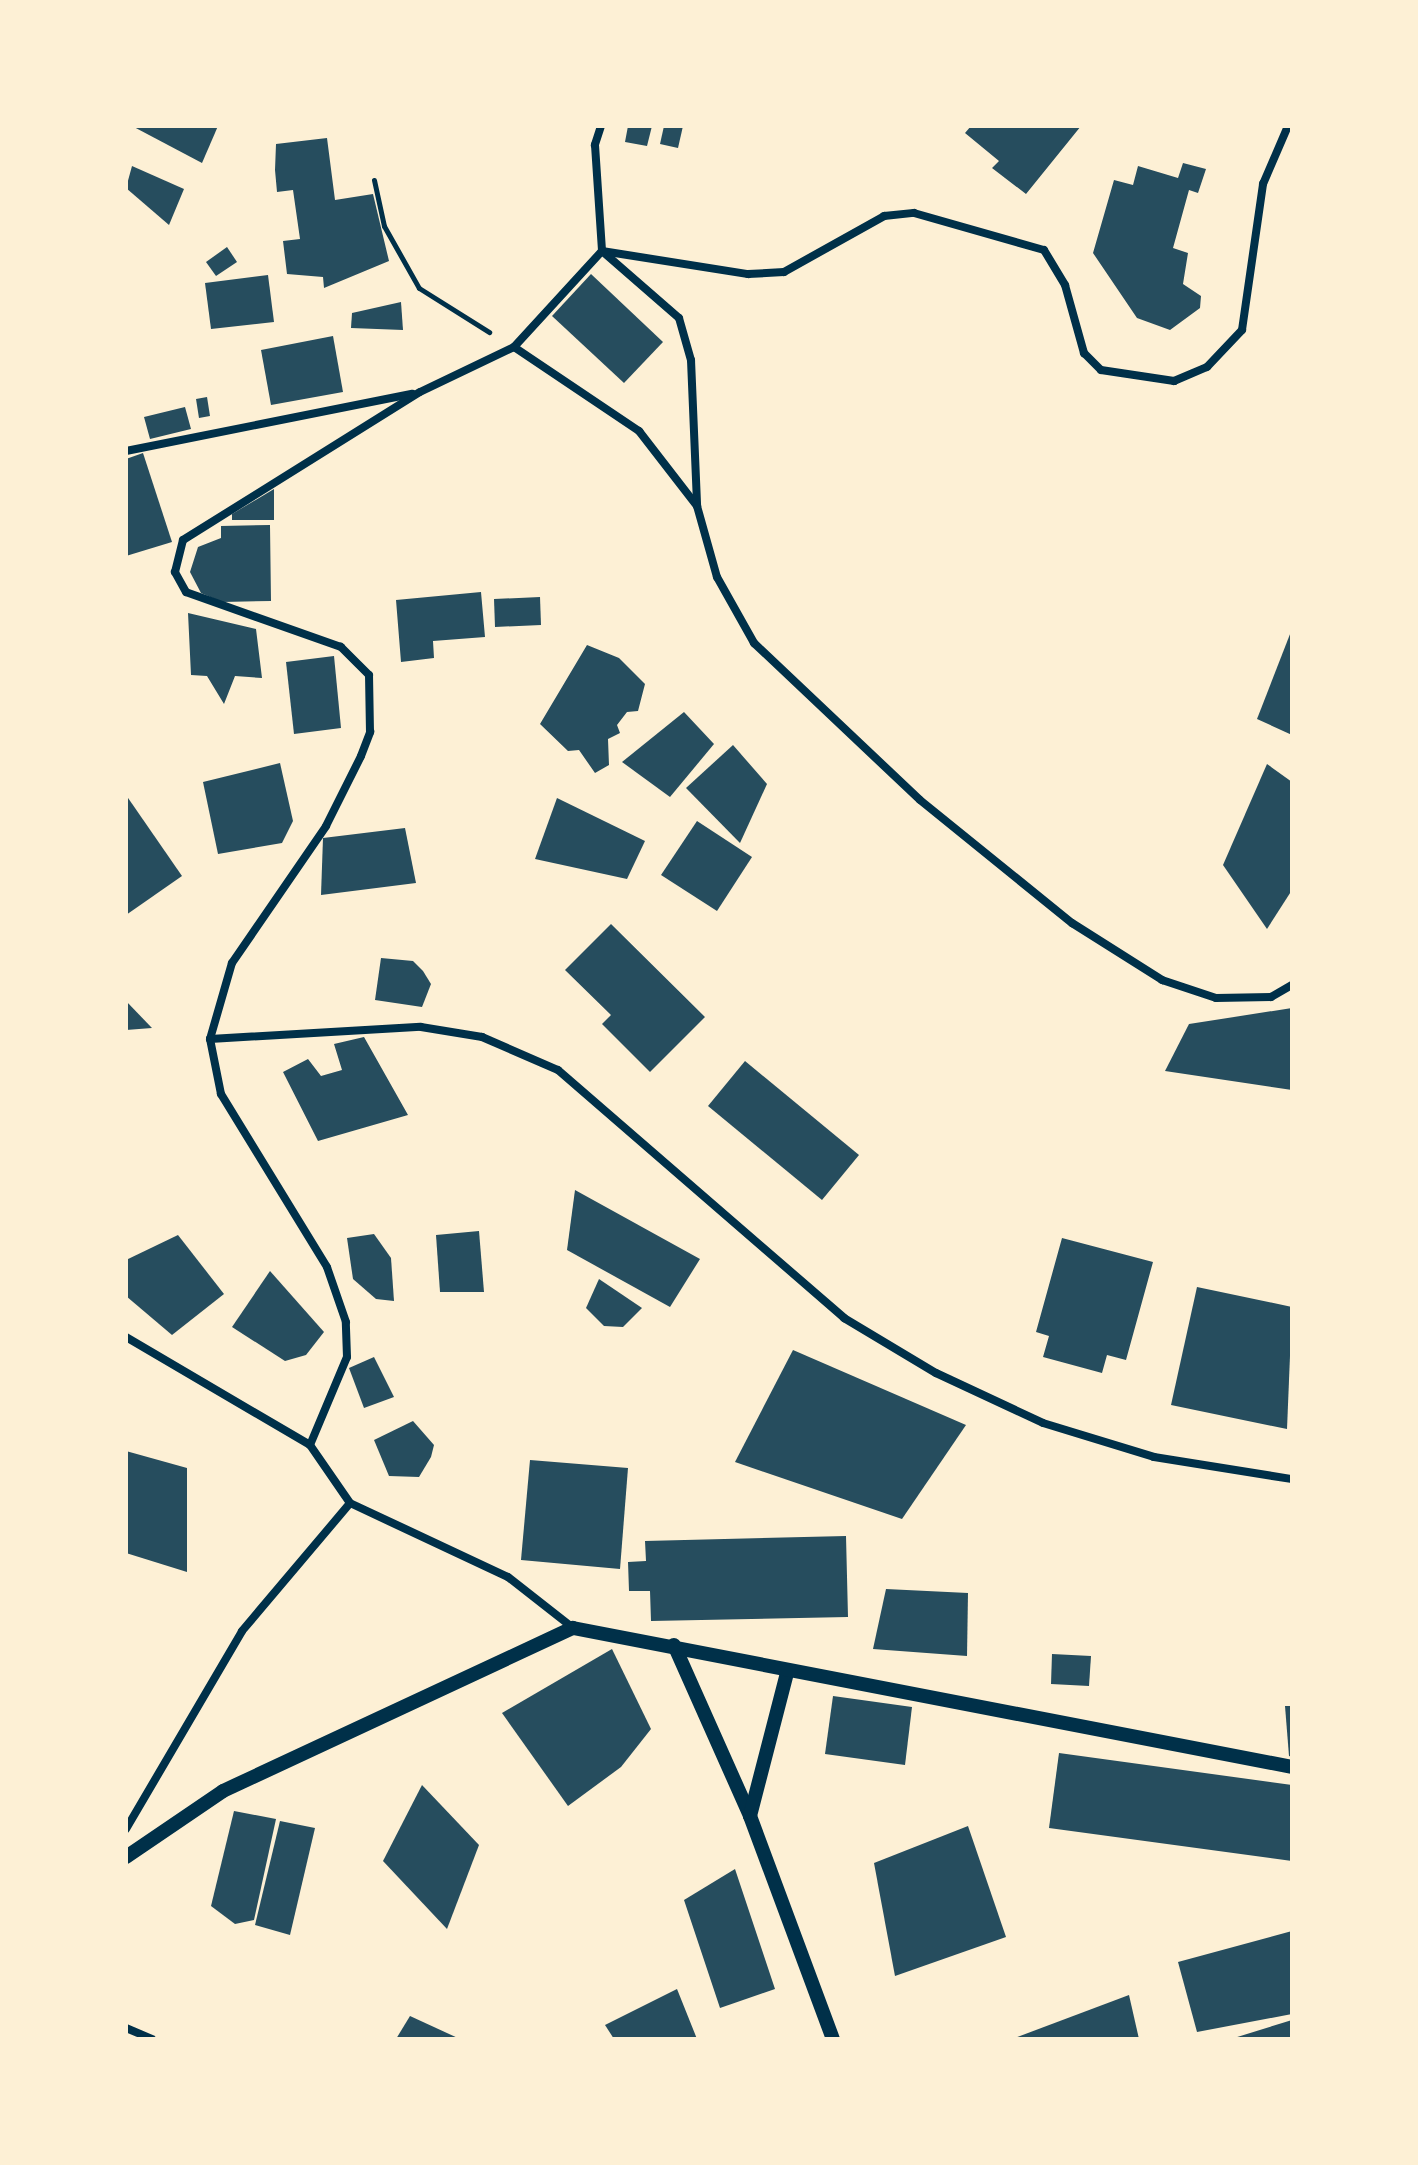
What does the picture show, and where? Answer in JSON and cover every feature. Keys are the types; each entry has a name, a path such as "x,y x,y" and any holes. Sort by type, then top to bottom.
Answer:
{"street":[{"path":"601,126 595,145 602,251 679,318 691,360 697,506 717,577 754,643 943,819 1072,923 1162,980 1216,998 1271,997 1292,985"},
{"path":"602,251 748,274 784,272 884,216 914,213 1044,250 1062,275 1084,353 1101,370 1174,381 1207,367 1242,330 1263,184 1288,126"},
{"path":"310,1445 347,1357 346,1322 327,1267 221,1094 210,1039 232,963 326,826 361,756 371,706 359,659 201,602 186,592 177,557 196,529 420,392 514,347 602,251"},
{"path":"514,347 639,431 697,506"},
{"path":"126,451 420,392"},
{"path":"210,1039 421,1027 482,1037 558,1070 844,1318 936,1373 1043,1423 1154,1457 1292,1479"},
{"path":"126,1337 310,1445 350,1503 508,1577 573,1628 674,1645 787,1673 1292,1767"},
{"path":"126,1829 242,1631 350,1503"},
{"path":"126,1857 223,1791 573,1628"},
{"path":"674,1645 750,1816 833,2039"},
{"path":"750,1816 787,1673"},
{"path":"126,2028 152,2039"}],"path":[{"path":"374,180 384,226 419,288 514,347"}],"building":[{"path":"132,126 218,126 202,163"},
{"path":"628,126 652,126 647,146 625,142"},
{"path":"664,126 683,126 678,148 660,144"},
{"path":"971,126 1081,126 1026,194 992,168 999,161 965,133"},
{"path":"327,138 335,200 373,194 389,261 324,288 323,277 287,274 283,241 300,239 293,190 277,192 275,170 276,144"},
{"path":"1183,163 1206,169 1198,193 1189,190 1173,248 1188,253 1183,284 1201,296 1200,308 1170,330 1137,318 1093,253 1114,180 1133,185 1138,166 1178,178"},
{"path":"132,166 184,189 169,225 126,188"},
{"path":"227,247 237,262 216,276 206,262"},
{"path":"591,274 663,342 624,383 552,316"},
{"path":"268,275 274,322 211,329 205,283"},
{"path":"401,302 403,330 351,328 352,313"},
{"path":"333,336 343,392 271,405 261,350"},
{"path":"207,397 210,416 199,418 196,399"},
{"path":"185,407 191,429 150,439 144,417"},
{"path":"143,453 172,542 126,556 126,459"},
{"path":"274,489 274,520 232,520 232,514"},
{"path":"270,525 271,601 222,602 201,593 190,572 198,547 221,538 221,526"},
{"path":"481,592 485,637 433,641 434,658 401,662 396,600"},
{"path":"540,597 541,625 495,627 494,599"},
{"path":"188,613 256,629 262,678 235,676 224,704 207,676 191,675"},
{"path":"1292,629 1292,735 1257,719"},
{"path":"587,645 619,658 645,684 638,711 627,712 617,725 620,733 608,739 609,765 595,773 579,750 568,751 540,724"},
{"path":"334,656 341,728 294,734 286,662"},
{"path":"684,712 714,744 670,797 622,762"},
{"path":"733,745 767,784 740,843 686,788"},
{"path":"280,763 293,821 282,843 218,854 203,782"},
{"path":"1267,764 1292,782 1292,890 1267,929 1223,865"},
{"path":"126,795 182,876 126,915"},
{"path":"557,798 645,841 627,879 535,859"},
{"path":"697,821 752,857 717,911 661,875"},
{"path":"405,828 416,883 321,895 323,838"},
{"path":"611,924 705,1017 650,1072 602,1024 611,1015 565,970"},
{"path":"381,958 413,961 423,971 431,984 422,1007 375,1000"},
{"path":"126,1001 152,1028 126,1030"},
{"path":"1292,1008 1292,1090 1165,1071 1189,1024"},
{"path":"364,1037 408,1115 318,1141 283,1072 308,1059 321,1076 342,1070 334,1044"},
{"path":"745,1061 859,1155 822,1200 708,1106"},
{"path":"575,1190 700,1259 670,1307 567,1250"},
{"path":"479,1231 484,1292 440,1292 436,1235"},
{"path":"374,1234 391,1258 394,1301 376,1299 353,1279 347,1238"},
{"path":"178,1235 224,1294 172,1335 126,1296 126,1260"},
{"path":"1062,1238 1153,1262 1126,1360 1107,1355 1102,1373 1043,1357 1049,1336 1036,1332"},
{"path":"270,1271 324,1332 306,1355 285,1361 232,1327"},
{"path":"599,1279 642,1308 623,1327 604,1326 586,1308"},
{"path":"1197,1287 1292,1307 1287,1429 1171,1405"},
{"path":"793,1350 966,1425 902,1519 735,1462"},
{"path":"374,1357 394,1397 364,1408 349,1368"},
{"path":"413,1421 434,1445 431,1457 419,1477 389,1476 374,1440"},
{"path":"126,1451 187,1468 187,1572 126,1553"},
{"path":"530,1460 628,1468 620,1569 521,1560"},
{"path":"846,1536 848,1617 651,1621 650,1591 629,1591 628,1562 646,1561 645,1541"},
{"path":"886,1589 968,1593 967,1656 873,1649"},
{"path":"612,1649 651,1729 621,1767 568,1806 502,1713"},
{"path":"1052,1654 1091,1656 1089,1686 1051,1684"},
{"path":"833,1696 912,1707 905,1765 825,1754"},
{"path":"1285,1706 1292,1706 1292,1757 1289,1756"},
{"path":"1059,1753 1292,1785 1292,1861 1049,1828"},
{"path":"422,1785 479,1845 447,1929 383,1861"},
{"path":"234,1811 276,1819 254,1920 235,1924 211,1906"},
{"path":"280,1821 315,1828 290,1935 255,1925"},
{"path":"968,1826 1006,1937 895,1976 874,1863"},
{"path":"735,1869 775,1989 720,2008 684,1900"},
{"path":"1292,1931 1292,2014 1197,2032 1178,1962"},
{"path":"677,1989 697,2039 614,2039 605,2025"},
{"path":"1129,1995 1139,2039 1012,2039"},
{"path":"410,2016 460,2039 396,2039"},
{"path":"1292,2020 1292,2039 1234,2039 1234,2038"}]}
